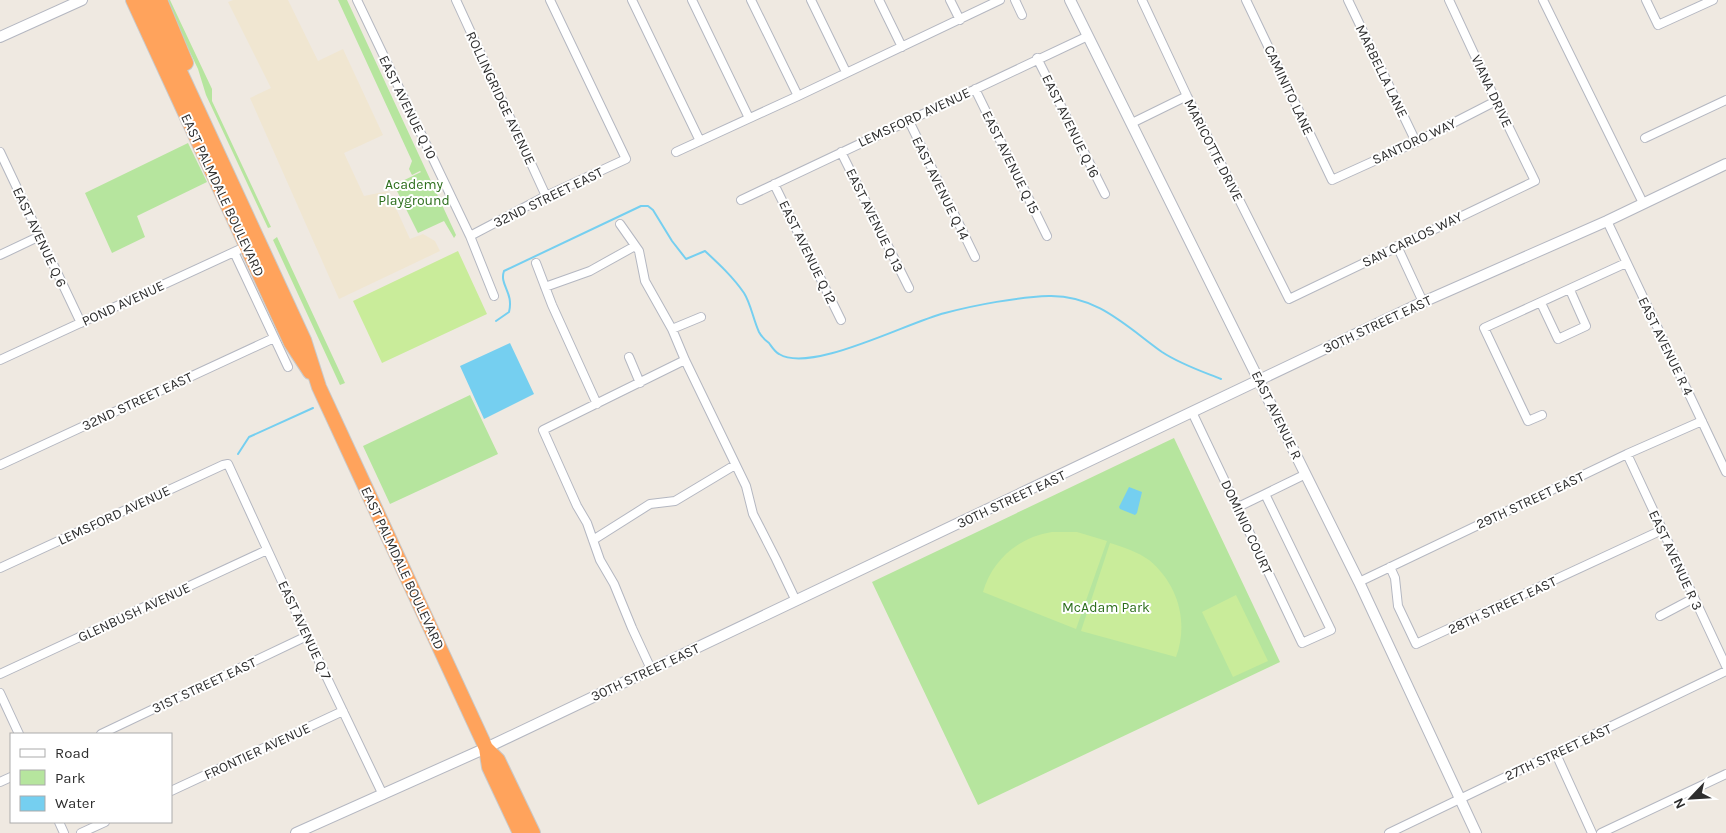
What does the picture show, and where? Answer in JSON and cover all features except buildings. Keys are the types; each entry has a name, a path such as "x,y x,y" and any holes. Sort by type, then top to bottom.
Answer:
{"highway":[{"name":"EAST PALMDALE BOULEVARD","path":"133,0 291,342 320,387"},
{"name":"EAST PALMDALE BOULEVARD","path":"147,0 302,335 320,387 486,748 489,767 520,833"},
{"path":"160,0 208,116 209,134"},
{"path":"266,236 297,304 301,316 302,335"},
{"name":"EAST PALMDALE BOULEVARD","path":"486,748 498,760 533,833"}],"street":[{"path":"0,37 82,0"},
{"name":"EAST AVENUE Q 10","path":"357,0 470,236 494,296"},
{"name":"ROLLINGRIDGE AVENUE","path":"456,0 546,196"},
{"name":"32ND STREET EAST","path":"470,236 546,196 626,159 550,0"},
{"path":"632,0 700,141"},
{"path":"692,0 749,118"},
{"path":"751,0 798,96"},
{"path":"811,0 846,72"},
{"path":"880,0 902,47"},
{"path":"950,0 960,20"},
{"path":"676,152 1000,0"},
{"path":"1015,0 1022,15"},
{"name":"EAST AVENUE R","path":"1070,0 1260,379 1359,582 1476,833"},
{"name":"MARICOTTE DRIVE","path":"1142,0 1187,96 1289,299"},
{"name":"CAMINITO LANE","path":"1246,0 1332,180"},
{"name":"MARBELLA LANE","path":"1348,0 1416,142"},
{"name":"VIANA DRIVE","path":"1449,0 1535,181"},
{"path":"1543,0 1643,203"},
{"path":"1646,0 1658,25 1713,0"},
{"name":"LEMSFORD AVENUE","path":"741,200 908,119 1088,36"},
{"name":"EAST AVENUE Q 16","path":"1038,58 1105,194"},
{"name":"EAST AVENUE Q 15","path":"975,89 1047,236"},
{"path":"1132,124 1187,96"},
{"path":"1645,138 1726,100"},
{"name":"SANTORO WAY","path":"1332,180 1416,142 1496,101"},
{"name":"EAST AVENUE Q 14","path":"908,119 975,257"},
{"name":"EAST AVENUE Q 6","path":"0,152 81,323"},
{"name":"EAST AVENUE Q 13","path":"842,152 909,288"},
{"name":"30TH STREET EAST","path":"296,833 486,748 1423,302 1606,221 1726,164"},
{"name":"SAN CARLOS WAY","path":"1289,299 1535,181"},
{"name":"EAST AVENUE Q 12","path":"774,184 841,320"},
{"name":"EAST AVENUE R 4","path":"1606,221 1726,472"},
{"path":"620,224 640,251 645,281 672,330 746,486 753,514 796,601"},
{"path":"0,255 40,236"},
{"name":"POND AVENUE","path":"0,360 247,246"},
{"path":"546,288 590,271 635,246"},
{"path":"1397,246 1423,302"},
{"path":"234,252 288,367"},
{"path":"536,263 597,404"},
{"path":"1542,415 1528,421 1484,328 1626,263"},
{"path":"1541,303 1558,339 1586,326 1570,290"},
{"path":"672,330 701,317"},
{"name":"32ND STREET EAST","path":"0,465 274,338"},
{"path":"628,357 640,383"},
{"path":"651,669 614,584 600,560 587,523 577,506 543,430 685,360"},
{"name":"DOMINIO COURT","path":"1192,412 1302,643 1331,630 1265,494"},
{"name":"29TH STREET EAST","path":"1359,582 1627,454 1702,421"},
{"name":"EAST AVENUE R 3","path":"1627,454 1726,666"},
{"name":"LEMSFORD AVENUE","path":"0,568 228,464"},
{"name":"EAST AVENUE Q 7","path":"228,464 383,795"},
{"path":"593,540 650,504 675,501 735,465"},
{"path":"1238,507 1306,474"},
{"name":"28TH STREET EAST","path":"1390,567 1395,578 1398,606 1416,644 1662,530"},
{"name":"GLENBUSH AVENUE","path":"0,674 267,550"},
{"path":"1660,616 1694,598"},
{"name":"31ST STREET EAST","path":"103,733 307,636"},
{"name":"27TH STREET EAST","path":"1389,833 1726,672"},
{"path":"0,693 19,733"},
{"name":"FRONTIER AVENUE","path":"172,791 344,711"},
{"path":"1556,754 1592,833"},
{"path":"1601,833 1726,774"},
{"path":"81,833 104,823"}],"shaded area":[{"path":"233,0 288,0 318,61 343,49 383,135 344,153 364,196 388,191 410,239 423,234 435,241 440,251 339,299 250,98 271,88 228,2"}],"green space":[{"path":"165,0 170,0 212,89 212,101 271,227 268,228 206,95 198,69"},
{"name":"Academy Playground","path":"338,0 347,0 456,235 454,238 444,221 418,233 394,185 421,172 412,175 409,169 412,161"},
{"path":"188,143 207,182 137,216 145,237 112,253 85,193"},
{"path":"277,237 345,383 340,385 273,240"},
{"path":"458,251 487,314 382,363 353,301"},
{"path":"470,395 498,454 390,504 363,446"},
{"name":"McAdam Park","path":"1174,438 1280,662 978,805 872,582"},
{"path":"1052,532 1077,532 1107,541 1076,629 983,592 993,570 1009,552 1029,539"},
{"path":"1110,543 1130,550 1149,560 1167,580 1174,592 1181,617 1180,644 1176,657 1081,631"},
{"path":"1236,595 1268,661 1233,677 1202,612"}],"water":[{"path":"510,343 534,394 484,419 460,366"},
{"path":"1129,487 1142,492 1135,515 1119,507"}],"waterway":[{"path":"496,321 509,312 510,299 503,280 504,271 641,206 648,206 653,210 672,241 686,259 705,251 731,276 746,297 763,338 779,354 794,358 813,357 836,352 945,313 997,302 1049,296 1066,297 1097,307 1124,323 1162,352 1191,367 1221,379"},
{"path":"238,454 249,437 313,408"}]}
